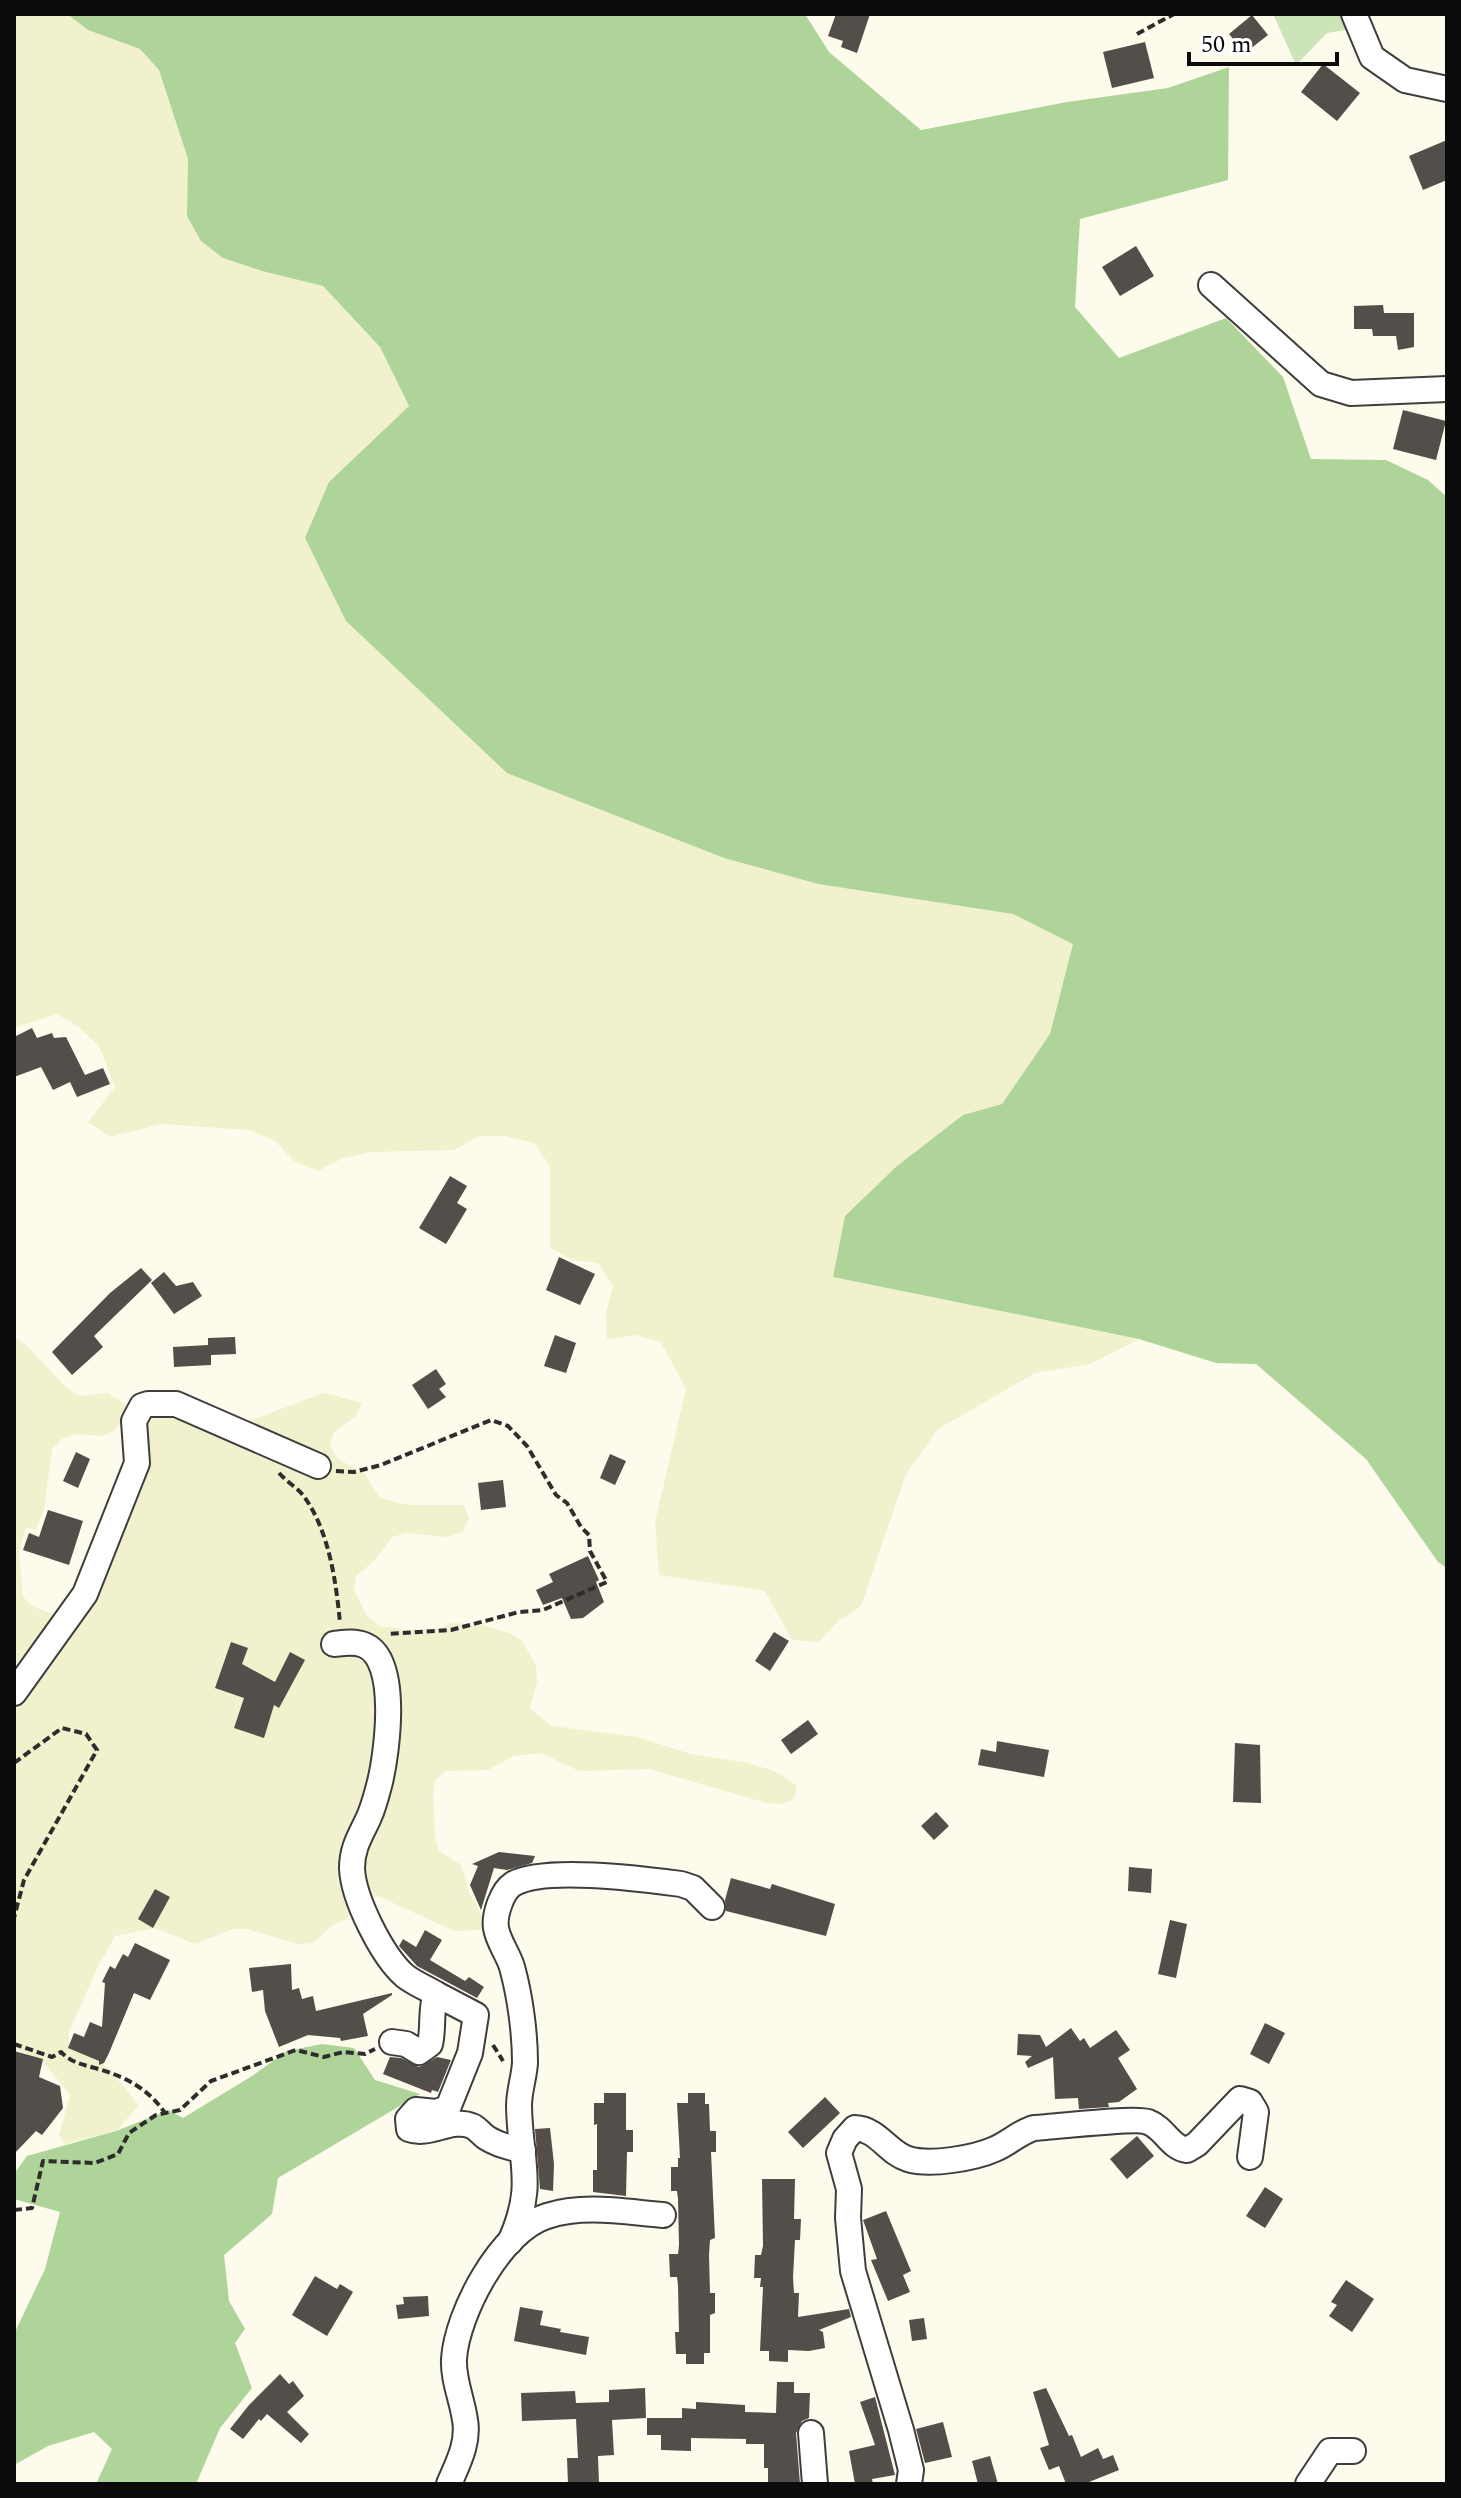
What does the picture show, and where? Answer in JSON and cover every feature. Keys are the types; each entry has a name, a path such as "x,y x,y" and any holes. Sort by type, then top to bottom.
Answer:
{"street":[{"path":"1354,14 1372,57 1405,80 1447,89"},
{"path":"1211,285 1321,384 1351,393 1447,389"},
{"path":"14,1693 85,1594 137,1463 134,1421 142,1406 176,1404 318,1466"},
{"path":"343,1643 367,1645 379,1658 389,1687 381,1780 370,1816 355,1842 352,1868 355,1889 392,1964 407,1978 476,2015 470,2053 448,2108 436,2112 416,2110 408,2119 409,2129 418,2132 455,2124 472,2126 488,2139 523,2150"},
{"path":"510,2242 523,2210 526,2193 521,2092 525,2063 512,1967 496,1928 502,1900 511,1886 547,1874 671,1883 693,1888 712,1907"},
{"path":"392,2042 406,2044 419,2052 430,2044 434,2026 432,2003 436,1994"},
{"path":"909,2484 911,2470 901,2430 853,2271 848,2218 849,2189 839,2153 845,2139 855,2128 864,2129 911,2160 963,2158 993,2150 1023,2131 1034,2128 1142,2120 1162,2129 1177,2148 1187,2150 1197,2144 1240,2099 1250,2102 1256,2112 1250,2157"},
{"path":"449,2484 462,2455 466,2436 466,2420 455,2377 457,2331 484,2275 510,2242 531,2223 546,2216 579,2209 663,2215"},
{"path":"811,2433 815,2484"},
{"path":"1308,2484 1330,2451 1353,2451"}],"path":[{"path":"1137,34 1174,14"},
{"path":"275,1469 302,1494 326,1542 343,1643 369,1633 417,1634 451,1630 519,1612 543,1610 607,1582 590,1551 589,1535 567,1503 556,1495 527,1446 508,1426 491,1420 381,1465 354,1472 318,1466"},
{"path":"14,1763 62,1728 86,1734 97,1750 24,1880 14,1918"},
{"path":"476,2015 521,2092"},
{"path":"14,2210 32,2208 43,2161 95,2163 118,2154 129,2133 156,2115 180,2110 211,2081 296,2050 324,2057 343,2052 365,2054 392,2042"},
{"path":"14,2044 52,2057 61,2052 73,2063 125,2077 157,2102 165,2113"}],"green space":[{"path":"14,14 67,14 88,30 140,49 159,70 188,159 187,216 223,258 323,286 380,347 409,406 329,482 507,773 724,858 818,884 1013,914 1074,944 1050,1034 1002,1104 963,1115 897,1166 845,1216 833,1277 1139,1339 1090,1364 1035,1373 938,1429 906,1474 861,1606 838,1621 819,1642 792,1640 765,1591 659,1575 655,1522 686,1389 661,1342 635,1335 607,1340 606,1313 613,1286 598,1263 572,1260 550,1247 550,1166 534,1143 505,1136 479,1136 455,1150 371,1152 343,1158 318,1171 294,1161 275,1141 249,1130 162,1124 110,1137 88,1122 115,1087 99,1046 79,1027 57,1014 14,1028"},
{"path":"67,14 805,14 829,52 921,130 1067,102 1168,88 1229,67 1228,180 1080,219 1075,307 1119,358 1226,318 1283,377 1311,459 1386,460 1428,480 1447,497 1447,1568 1438,1562 1366,1459 1256,1364 1216,1363 1139,1339 833,1277 845,1216 897,1166 963,1115 1002,1104 1050,1034 1073,944 1013,914 818,884 724,858 507,773 346,621 305,538 329,482 409,406 380,347 323,286 223,258 201,241 187,216 188,159 159,70 140,49 88,30"},
{"path":"1273,14 1344,14 1351,29 1327,33 1296,65"},
{"path":"14,1337 25,1344 68,1389 80,1396 108,1393 130,1408 115,1430 102,1436 75,1434 62,1439 52,1449 44,1509 36,1530 26,1527 19,1551 23,1597 34,1607 60,1617 87,1608 144,1421 156,1411 231,1428 323,1393 336,1396 362,1403 356,1416 334,1432 330,1446 338,1459 364,1473 380,1498 408,1505 464,1505 469,1519 462,1532 448,1537 406,1533 392,1537 376,1559 356,1576 354,1590 367,1616 379,1626 409,1630 438,1629 452,1623 483,1625 511,1634 522,1641 536,1665 537,1681 530,1709 552,1726 637,1737 691,1754 748,1763 774,1771 797,1786 794,1799 781,1804 767,1803 649,1769 579,1771 541,1753 513,1756 488,1770 446,1771 435,1780 435,1837 439,1851 461,1865 469,1893 484,1917 481,1930 454,1931 378,1896 365,1900 345,1920 333,1925 313,1943 298,1944 247,1929 233,1929 195,1944 155,1928 115,1936 97,1968 69,2032 69,2046 106,2066 139,2105 116,2131 65,2144 59,2135 70,2095 46,2065 14,2047"},
{"path":"322,2044 354,2048 375,2080 420,2094 278,2178 272,2214 224,2255 229,2301 245,2329 235,2343 252,2388 220,2428 196,2484 96,2484 112,2449 94,2432 48,2446 14,2465 14,2334 45,2269 60,2212 14,2199 14,2174 27,2156 116,2131 169,2110 183,2118 287,2051"}],"building":[{"path":"836,14 870,14 857,53 841,47 843,41 828,36"},
{"path":"1252,15 1268,35 1245,53 1229,34"},
{"path":"1145,42 1154,78 1112,88 1103,52"},
{"path":"1323,64 1360,93 1337,121 1301,92"},
{"path":"1447,140 1447,180 1423,190 1409,156"},
{"path":"1136,246 1154,276 1120,296 1102,267"},
{"path":"1383,305 1384,313 1414,313 1414,347 1398,350 1396,336 1373,336 1372,329 1354,329 1354,306"},
{"path":"1403,410 1446,421 1436,460 1393,449"},
{"path":"32,1028 37,1038 52,1033 54,1038 66,1037 85,1075 103,1068 110,1084 77,1097 70,1082 53,1090 41,1067 14,1077 14,1037"},
{"path":"450,1176 467,1186 457,1203 467,1209 446,1244 419,1228"},
{"path":"559,1257 595,1274 580,1305 546,1290"},
{"path":"141,1268 152,1280 94,1336 103,1347 72,1375 52,1352 110,1293"},
{"path":"164,1272 176,1286 193,1282 202,1296 174,1314 151,1283"},
{"path":"555,1335 576,1343 566,1373 544,1366"},
{"path":"235,1337 236,1354 211,1355 211,1365 174,1367 173,1347 208,1345 208,1338"},
{"path":"436,1369 446,1384 439,1389 446,1397 428,1409 412,1385"},
{"path":"76,1452 90,1459 78,1488 63,1481"},
{"path":"610,1454 626,1461 615,1485 600,1478"},
{"path":"503,1480 506,1507 481,1510 478,1483"},
{"path":"48,1510 83,1521 69,1565 23,1550 29,1533 39,1537"},
{"path":"588,1556 599,1580 596,1582 604,1602 583,1618 571,1619 562,1598 543,1605 536,1590 553,1582 549,1574"},
{"path":"774,1632 789,1641 770,1671 755,1661"},
{"path":"231,1642 248,1648 242,1664 275,1682 290,1652 305,1660 279,1708 274,1705 264,1738 234,1728 244,1698 215,1688"},
{"path":"808,1720 818,1734 791,1754 781,1740"},
{"path":"997,1741 1049,1750 1044,1777 978,1765 981,1749 996,1752"},
{"path":"1235,1743 1260,1745 1261,1803 1233,1802"},
{"path":"936,1812 949,1826 934,1840 921,1826"},
{"path":"499,1852 535,1856 532,1863 507,1870 494,1868 481,1910 470,1885 478,1866 472,1864"},
{"path":"1129,1867 1152,1869 1151,1893 1128,1891"},
{"path":"731,1878 770,1889 772,1884 835,1904 826,1936 726,1911 725,1900"},
{"path":"155,1889 170,1897 153,1928 138,1919"},
{"path":"1170,1920 1187,1924 1176,1978 1158,1974"},
{"path":"425,1930 442,1940 430,1960 465,1981 469,1977 484,1987 477,1998 417,1966 399,1946 403,1939 416,1947"},
{"path":"135,1943 170,1960 150,2000 134,1993 109,2053 104,2063 99,2065 99,2061 68,2048 74,2033 84,2037 90,2022 102,2027 105,1983 102,1982 110,1966 115,1969 123,1954 128,1957"},
{"path":"291,1964 292,1990 299,1988 302,1999 313,1996 316,2011 392,1995 363,2014 368,2036 341,2041 340,2038 308,2035 279,2047 265,2011 263,1990 252,1992 249,1968"},
{"path":"1265,2023 1285,2033 1269,2064 1250,2054"},
{"path":"1071,2028 1080,2041 1084,2038 1090,2048 1116,2030 1130,2050 1118,2058 1137,2089 1119,2102 1108,2103 1109,2107 1079,2109 1078,2098 1055,2099 1053,2057 1028,2068 1025,2062 1032,2056 1017,2055 1018,2034 1040,2035 1046,2047"},
{"path":"14,2051 43,2059 39,2077 60,2086 63,2108 42,2135 36,2131 14,2154"},
{"path":"390,2057 401,2058 419,2067 437,2057 451,2060 438,2092 432,2090 431,2093 383,2074"},
{"path":"604,2093 626,2093 626,2130 633,2130 633,2152 627,2152 626,2196 593,2192 593,2170 597,2170 594,2103 604,2103"},
{"path":"688,2093 705,2093 705,2104 709,2104 710,2131 716,2131 716,2152 711,2152 715,2238 710,2240 709,2255 710,2293 715,2293 715,2313 710,2315 710,2353 704,2353 704,2364 686,2364 686,2354 676,2354 678,2286 677,2277 670,2277 669,2254 678,2254 679,2245 677,2191 671,2191 671,2167 678,2167 680,2158 677,2103 688,2103"},
{"path":"825,2097 840,2113 803,2148 788,2132"},
{"path":"550,2128 553,2191 540,2189 535,2129"},
{"path":"1137,2136 1154,2156 1127,2179 1110,2159"},
{"path":"762,2179 795,2179 794,2219 801,2219 800,2240 795,2240 793,2277 794,2293 799,2293 798,2317 849,2309 851,2317 819,2330 823,2332 825,2348 788,2350 788,2362 769,2361 769,2351 760,2351 763,2287 760,2287 761,2278 754,2278 755,2255 761,2255 763,2246"},
{"path":"1265,2187 1283,2199 1265,2228 1246,2216"},
{"path":"886,2211 911,2271 903,2275 910,2292 888,2301 871,2260 877,2259 863,2220"},
{"path":"315,2276 337,2289 340,2284 353,2292 327,2336 292,2315"},
{"path":"1346,2280 1374,2299 1352,2332 1329,2316 1337,2305 1331,2302"},
{"path":"428,2296 429,2316 398,2319 396,2305 404,2304 403,2297"},
{"path":"520,2307 543,2311 540,2325 589,2337 586,2355 514,2341"},
{"path":"924,2318 927,2339 912,2341 909,2320"},
{"path":"280,2374 289,2384 293,2381 304,2396 287,2412 309,2434 301,2443 267,2414 243,2439 230,2429"},
{"path":"777,2382 794,2382 794,2393 810,2393 809,2418 802,2421 796,2433 800,2484 768,2482 768,2468 764,2468 764,2444 746,2444 746,2439 691,2438 691,2451 661,2450 661,2435 647,2435 647,2418 682,2418 682,2408 696,2409 696,2402 745,2405 745,2412 776,2413"},
{"path":"645,2388 646,2418 612,2420 614,2455 598,2456 599,2484 568,2484 567,2458 578,2458 576,2419 522,2421 521,2393 575,2391 576,2403 609,2402 609,2390"},
{"path":"1046,2388 1081,2457 1098,2448 1103,2459 1113,2455 1119,2470 1084,2484 1066,2484 1059,2466 1049,2470 1040,2448 1049,2445 1033,2392"},
{"path":"875,2397 895,2475 872,2479 873,2484 855,2484 849,2451 875,2445 860,2402"},
{"path":"943,2422 952,2457 925,2463 916,2429"},
{"path":"990,2456 998,2484 978,2484 972,2461"}]}
